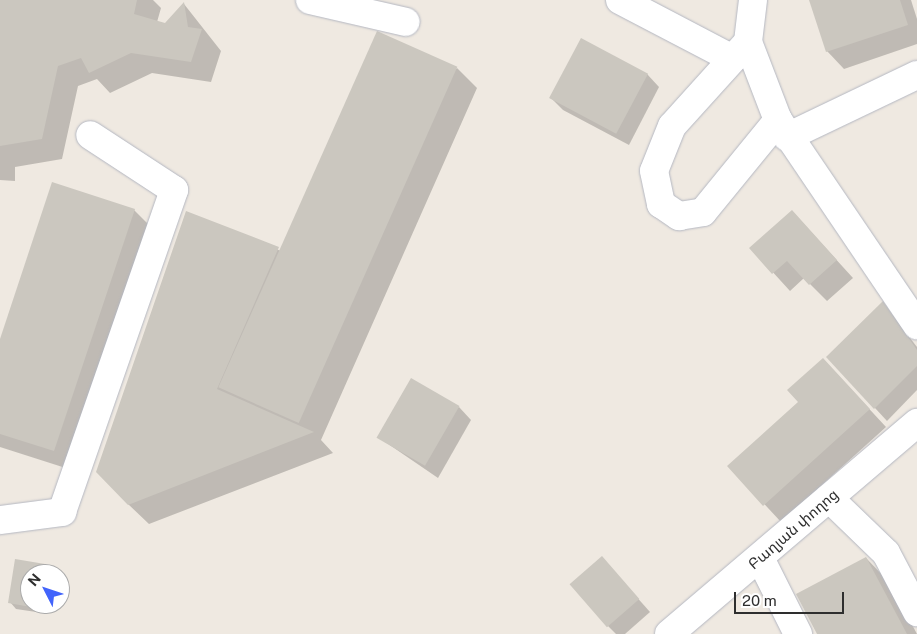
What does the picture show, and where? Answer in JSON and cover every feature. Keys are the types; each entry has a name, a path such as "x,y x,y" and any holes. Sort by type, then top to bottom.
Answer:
{"street":[{"path":"310,0 406,22"},
{"path":"620,0 741,50 783,128 888,278 917,326"},
{"path":"753,0 741,50 672,126 654,171 661,204 679,216 703,212 783,128 917,75"},
{"path":"0,520 62,512 174,190 90,135"},
{"name":"Բաղյան փողոց","path":"672,633 917,423"},
{"path":"829,498 886,553 917,612"},
{"path":"760,558 798,634"}],"building":[{"path":"0,0 137,0 134,14 165,23 184,2 188,27 202,29 191,62 131,53 89,73 81,58 58,66 42,139 0,146"},
{"path":"809,0 900,0 908,25 826,52"},
{"path":"377,31 457,67 299,423 218,387"},
{"path":"581,38 648,74 616,134 549,98"},
{"path":"52,182 135,209 54,451 0,434 0,339"},
{"path":"792,210 837,260 809,285 787,261 772,274 749,248"},
{"path":"186,211 279,247 217,389 314,432 128,505 96,472"},
{"path":"883,301 917,350 917,366 874,409 826,357"},
{"path":"823,358 870,409 763,506 727,466 798,402 787,390"},
{"path":"411,378 459,406 425,466 376,438"},
{"path":"602,556 639,599 607,627 570,584"},
{"path":"866,557 907,634 817,634 796,594"},
{"path":"15,559 45,564 20,564 20,605 8,603"}]}
